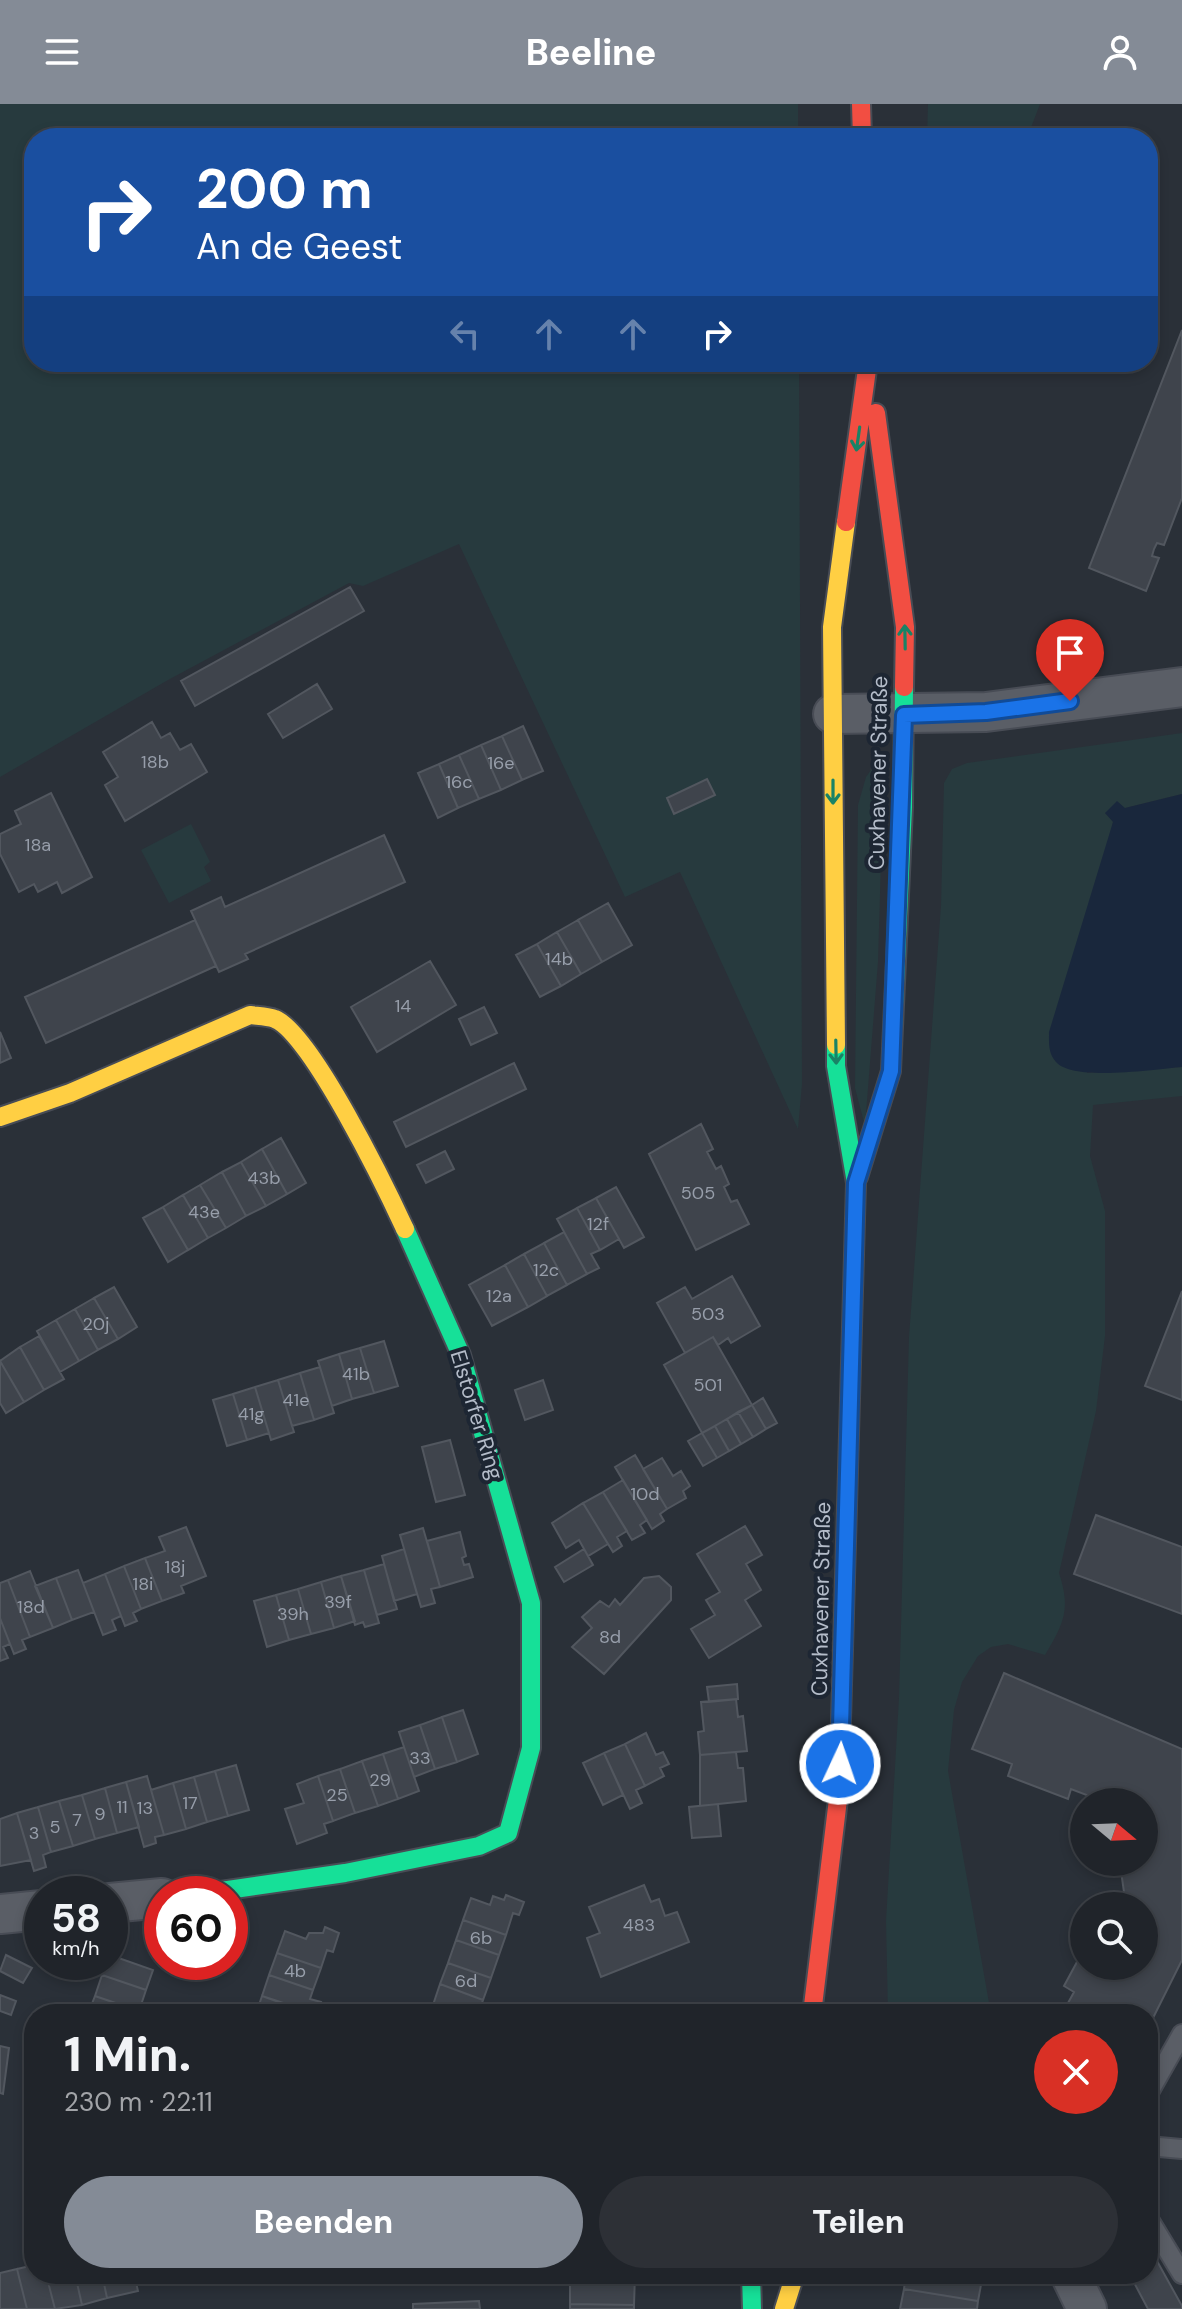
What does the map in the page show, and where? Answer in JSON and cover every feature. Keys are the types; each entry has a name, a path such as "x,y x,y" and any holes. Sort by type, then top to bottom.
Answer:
{"main road":[{"path":"861,104 862,128"},
{"name":"Cuxhavener Straße","path":"813,2004 839,1777 856,1183 836,1066 832,627 868,372"},
{"name":"Cuxhavener Straße","path":"856,1183 891,1071 904,715 905,627 870,372"},
{"name":"Elstorfer Ring","path":"0,1117 70,1093 250,1015 275,1019 287,1028 320,1072 376,1165 461,1355 531,1603 531,1748 508,1833 479,1846 422,1858 248,1886"},
{"path":"751,2284 752,2309"},
{"path":"784,2309 792,2284"}],"street":[{"path":"833,714 986,712 1182,687"},
{"path":"0,1914 24,1912"},
{"path":"1075,2284 1087,2309"}],"lane":[{"path":"1158,2076 1182,2034"},
{"path":"1158,2147 1182,2149"},
{"path":"1158,2234 1182,2274"}],"green space":[{"path":"0,104 798,104 798,128 24,128 24,372 799,372 802,1084 798,1129 680,872 625,897 459,544 363,586 349,583 168,680 0,777"},
{"path":"928,104 1040,104 1031,128 927,128"},
{"path":"1182,733 1182,794 1105,813 1113,821 1087,1073 1182,1067 1182,1096 1093,1105 1090,1156 1105,1211 1105,1336 1096,1411 1059,1573 1065,1596 1064,1616 1045,1655 1008,1644 991,1647 978,1656 962,1682 954,1710 948,1771 989,2004 888,2004 886,1921 899,1698 909,1337 941,906 944,783 952,769 967,763"},
{"path":"881,756 884,757 878,962 865,1126 855,1088 858,805 866,777"},
{"path":"191,824 210,862 204,867 211,881 169,903 141,850"}],"water":[{"path":"1182,794 1182,1067 1116,1073 1079,1072 1065,1068 1052,1055 1049,1032 1113,822 1105,813 1117,801 1125,808"}],"building":[{"path":"1182,330 1182,498 1164,545 1157,543 1154,549 1152,556 1159,558 1146,591 1089,568"},
{"path":"350,587 364,611 195,706 181,681"},
{"path":"317,684 332,709 283,738 268,714"},
{"path":"152,722 161,738 170,733 180,750 191,744 207,772 125,821 105,785 118,777 103,752"},
{"path":"523,726 543,771 522,780 502,736"},
{"path":"502,736 522,780 501,790 481,745"},
{"path":"481,745 501,790 479,799 459,755"},
{"path":"459,755 479,799 458,808 439,764"},
{"path":"439,764 458,808 438,818 418,773"},
{"path":"707,779 715,795 674,814 667,798"},
{"path":"51,793 92,877 62,893 57,882 38,892 34,884 19,892 0,854 0,834 21,824 15,811"},
{"path":"384,835 405,882 245,954 248,959 219,972 191,911 221,897 225,907"},
{"path":"608,903 632,945 602,962 578,920"},
{"path":"195,920 216,966 46,1043 25,997"},
{"path":"578,920 602,962 581,974 557,932"},
{"path":"557,932 581,974 561,986 537,944"},
{"path":"537,944 561,986 540,997 516,955"},
{"path":"430,961 456,1005 377,1052 351,1007"},
{"path":"484,1007 497,1033 471,1045 459,1019"},
{"path":"0,1032 11,1058 0,1063"},
{"path":"514,1063 526,1089 406,1147 394,1122"},
{"path":"701,1124 713,1149 707,1152 716,1169 721,1166 729,1184 724,1187 731,1202 737,1200 749,1224 696,1250 649,1154"},
{"path":"281,1138 306,1183 287,1194 262,1149"},
{"path":"262,1149 287,1194 266,1206 241,1162"},
{"path":"445,1151 454,1169 426,1183 417,1165"},
{"path":"241,1162 266,1206 246,1216 222,1172"},
{"path":"222,1172 246,1216 226,1228 200,1185"},
{"path":"200,1185 226,1228 208,1238 183,1195"},
{"path":"616,1187 644,1237 624,1248 596,1198"},
{"path":"183,1195 208,1238 188,1250 163,1207"},
{"path":"596,1198 619,1239 600,1250 577,1208"},
{"path":"163,1207 188,1250 168,1262 143,1218"},
{"path":"577,1208 600,1250 591,1254 599,1268 587,1274 557,1219"},
{"path":"564,1232 587,1274 567,1285 544,1243"},
{"path":"544,1243 567,1285 547,1296 524,1254"},
{"path":"524,1254 547,1296 528,1307 505,1265"},
{"path":"505,1265 528,1307 492,1326 469,1285"},
{"path":"732,1276 760,1326 731,1343 728,1338 718,1345 713,1337 685,1353 657,1303 685,1287 692,1299"},
{"path":"114,1287 137,1327 118,1339 94,1298"},
{"path":"1182,1291 1182,1400 1145,1386"},
{"path":"94,1298 118,1339 98,1350 75,1309"},
{"path":"75,1309 98,1350 79,1361 56,1320"},
{"path":"56,1320 79,1361 60,1372 37,1331"},
{"path":"39,1336 64,1379 44,1390 20,1347"},
{"path":"713,1337 752,1405 702,1433 664,1365"},
{"path":"384,1341 398,1386 374,1393 360,1348"},
{"path":"20,1347 44,1390 24,1402 0,1361"},
{"path":"360,1348 374,1393 352,1399 339,1354"},
{"path":"339,1354 352,1399 332,1406 318,1361"},
{"path":"0,1361 24,1402 6,1413 0,1403"},
{"path":"320,1367 334,1413 314,1420 300,1373"},
{"path":"300,1373 314,1420 292,1426 278,1380"},
{"path":"278,1380 294,1432 271,1440 255,1387"},
{"path":"543,1380 553,1410 525,1420 515,1390"},
{"path":"255,1387 269,1433 247,1440 233,1394"},
{"path":"233,1394 247,1440 227,1446 213,1400"},
{"path":"763,1398 777,1423 766,1429 752,1405"},
{"path":"752,1405 766,1429 753,1437 738,1412"},
{"path":"738,1412 753,1437 741,1444 727,1419"},
{"path":"727,1419 741,1444 729,1451 715,1426"},
{"path":"715,1426 729,1451 717,1458 702,1433"},
{"path":"702,1433 717,1458 703,1466 688,1441"},
{"path":"450,1440 465,1495 436,1502 422,1447"},
{"path":"635,1455 667,1509 660,1514 664,1521 652,1529 615,1467"},
{"path":"662,1458 673,1476 681,1471 690,1486 683,1491 686,1498 667,1509 643,1469"},
{"path":"623,1480 647,1520 640,1525 645,1533 632,1540 603,1492"},
{"path":"603,1492 627,1531 617,1537 622,1546 613,1552 583,1503"},
{"path":"583,1503 608,1544 588,1556 579,1540 566,1548 552,1523"},
{"path":"1096,1515 1182,1547 1182,1614 1074,1574"},
{"path":"745,1526 762,1555 746,1564 761,1590 745,1600 761,1626 709,1658 691,1629 715,1615 706,1600 720,1592 697,1554"},
{"path":"186,1527 206,1576 181,1586 184,1593 162,1601 145,1558 165,1551 159,1537"},
{"path":"423,1528 440,1587 431,1589 435,1603 421,1607 400,1535"},
{"path":"460,1532 466,1556 462,1558 464,1565 469,1564 473,1577 440,1587 427,1541"},
{"path":"404,1549 417,1594 394,1601 382,1556"},
{"path":"584,1549 593,1565 564,1582 555,1567"},
{"path":"145,1558 162,1601 141,1609 124,1566"},
{"path":"384,1564 397,1609 377,1615 364,1570"},
{"path":"124,1566 141,1609 133,1613 137,1621 125,1626 105,1574"},
{"path":"78,1570 94,1612 72,1620 56,1578"},
{"path":"364,1570 379,1623 365,1627 363,1622 355,1625 341,1576"},
{"path":"30,1571 53,1628 30,1637 8,1580"},
{"path":"105,1574 121,1616 112,1620 116,1630 103,1635 83,1583"},
{"path":"341,1576 355,1621 334,1628 321,1582"},
{"path":"659,1576 671,1587 671,1600 604,1674 572,1647 592,1628 582,1617 600,1601 609,1607 615,1599 620,1605 644,1578"},
{"path":"56,1578 72,1620 53,1628 35,1586"},
{"path":"8,1580 30,1637 22,1640 26,1649 14,1654 0,1618 0,1583"},
{"path":"321,1582 334,1628 311,1634 298,1589"},
{"path":"298,1589 311,1634 289,1640 276,1595"},
{"path":"276,1595 289,1640 267,1647 254,1601"},
{"path":"0,1618 10,1644 3,1647 8,1658 0,1661"},
{"path":"1004,1673 1182,1749 1182,1960 1158,2008 1158,2004 1067,2004 1074,1992 1064,1986 1070,1975 1070,1980 1158,1980 1158,1892 1124,1892 1122,1876 1158,1876 1158,1788 1070,1788 1068,1799 1008,1776 1012,1764 972,1749"},
{"path":"737,1684 738,1699 709,1702 707,1687"},
{"path":"736,1699 738,1717 743,1716 747,1751 700,1755 698,1732 704,1731 701,1702"},
{"path":"463,1710 478,1754 457,1762 442,1717"},
{"path":"442,1717 457,1762 435,1769 420,1725"},
{"path":"420,1725 435,1769 414,1777 399,1732"},
{"path":"646,1733 656,1755 663,1752 669,1764 660,1768 664,1776 645,1786 625,1744"},
{"path":"625,1744 645,1786 636,1790 642,1803 630,1809 604,1753"},
{"path":"404,1747 419,1791 398,1799 383,1754"},
{"path":"736,1752 738,1768 743,1768 746,1801 700,1806 700,1755"},
{"path":"604,1753 623,1795 603,1805 583,1763"},
{"path":"383,1754 398,1799 378,1806 362,1761"},
{"path":"362,1761 378,1806 355,1813 340,1769"},
{"path":"236,1765 249,1810 228,1816 215,1771"},
{"path":"340,1769 355,1813 333,1821 318,1776"},
{"path":"215,1771 228,1816 207,1822 194,1777"},
{"path":"147,1776 164,1835 155,1837 156,1843 144,1847 126,1782"},
{"path":"318,1776 333,1821 324,1824 327,1833 297,1844 285,1809 304,1803 297,1784"},
{"path":"194,1777 207,1822 186,1829 173,1783"},
{"path":"126,1782 139,1827 117,1833 105,1788"},
{"path":"173,1783 186,1829 164,1835 151,1790"},
{"path":"105,1788 117,1833 95,1839 82,1795"},
{"path":"82,1795 95,1839 73,1846 59,1801"},
{"path":"59,1801 73,1846 51,1852 38,1807"},
{"path":"718,1804 721,1836 692,1838 689,1807"},
{"path":"38,1807 51,1852 43,1855 46,1867 34,1871 17,1813"},
{"path":"17,1813 31,1860 0,1866 0,1819"},
{"path":"644,1885 651,1902 659,1899 665,1916 677,1912 689,1942 601,1977 587,1938 600,1933 589,1907"},
{"path":"506,1895 524,1902 519,1915 513,1913 506,1935 463,1920 471,1898 490,1905 493,1896 504,1900"},
{"path":"463,1920 506,1935 499,1955 456,1940"},
{"path":"325,1927 339,1933 333,1952 327,1950 321,1968 277,1953 285,1931 306,1939 309,1933 323,1933"},
{"path":"456,1940 499,1955 491,1978 448,1963"},
{"path":"277,1953 321,1968 313,1990 269,1975"},
{"path":"6,1955 24,1964 25,1980 23,1983 0,1971"},
{"path":"128,1961 144,1967 144,1980 150,1980 146,1990 117,1980 128,1980"},
{"path":"448,1963 491,1978 483,2000 440,1984"},
{"path":"269,1975 313,1990 310,1999 321,2002 286,2004 262,1996"},
{"path":"100,1980 117,1980 146,1990 141,2004 118,2004 95,1996"},
{"path":"440,1984 483,2000 482,2004 433,2004"},
{"path":"0,1995 16,2001 11,2015 0,2011"},
{"path":"95,1996 118,2004 92,2004"},
{"path":"262,1996 284,2004 259,2004"},
{"path":"0,2046 9,2048 3,2094 0,2093"},
{"path":"1158,2263 1182,2309 1148,2309 1135,2284 1158,2284"},
{"path":"24,2267 24,2284 49,2284 55,2309 27,2309 17,2269"},
{"path":"17,2269 27,2309 0,2309 0,2273"},
{"path":"49,2284 77,2284 82,2305 55,2309"},
{"path":"77,2284 104,2284 107,2298 82,2305"},
{"path":"104,2284 136,2284 138,2291 107,2298"},
{"path":"570,2284 635,2284 634,2305 570,2304"},
{"path":"905,2284 981,2284 978,2301 904,2289"},
{"path":"904,2289 978,2301 977,2309 900,2309"},
{"path":"479,2301 480,2309 413,2309 413,2304"},
{"path":"570,2304 634,2305 634,2309 570,2309"}],"traffic: fast":[{"path":"858,1177 891,1071 903,807 904,687"},
{"path":"836,1045 836,1066 856,1183 843,1649"},
{"path":"248,1887 345,1873 479,1846 508,1833 531,1748 531,1603 461,1355 405,1229"},
{"path":"751,2284 752,2309"}],"traffic: slow":[{"path":"836,1045 832,627 846,522"},
{"path":"0,1117 70,1093 250,1015 272,1018 290,1030 327,1081 405,1229"},
{"path":"784,2309 792,2284"}],"traffic: jam":[{"path":"861,104 862,128"},
{"path":"846,522 867,372"},
{"path":"876,413 905,627 904,687"},
{"path":"813,2004 839,1791 843,1649"}],"route":[{"path":"840,1764 856,1183 891,1071 904,715 986,712 1070,701"}]}
